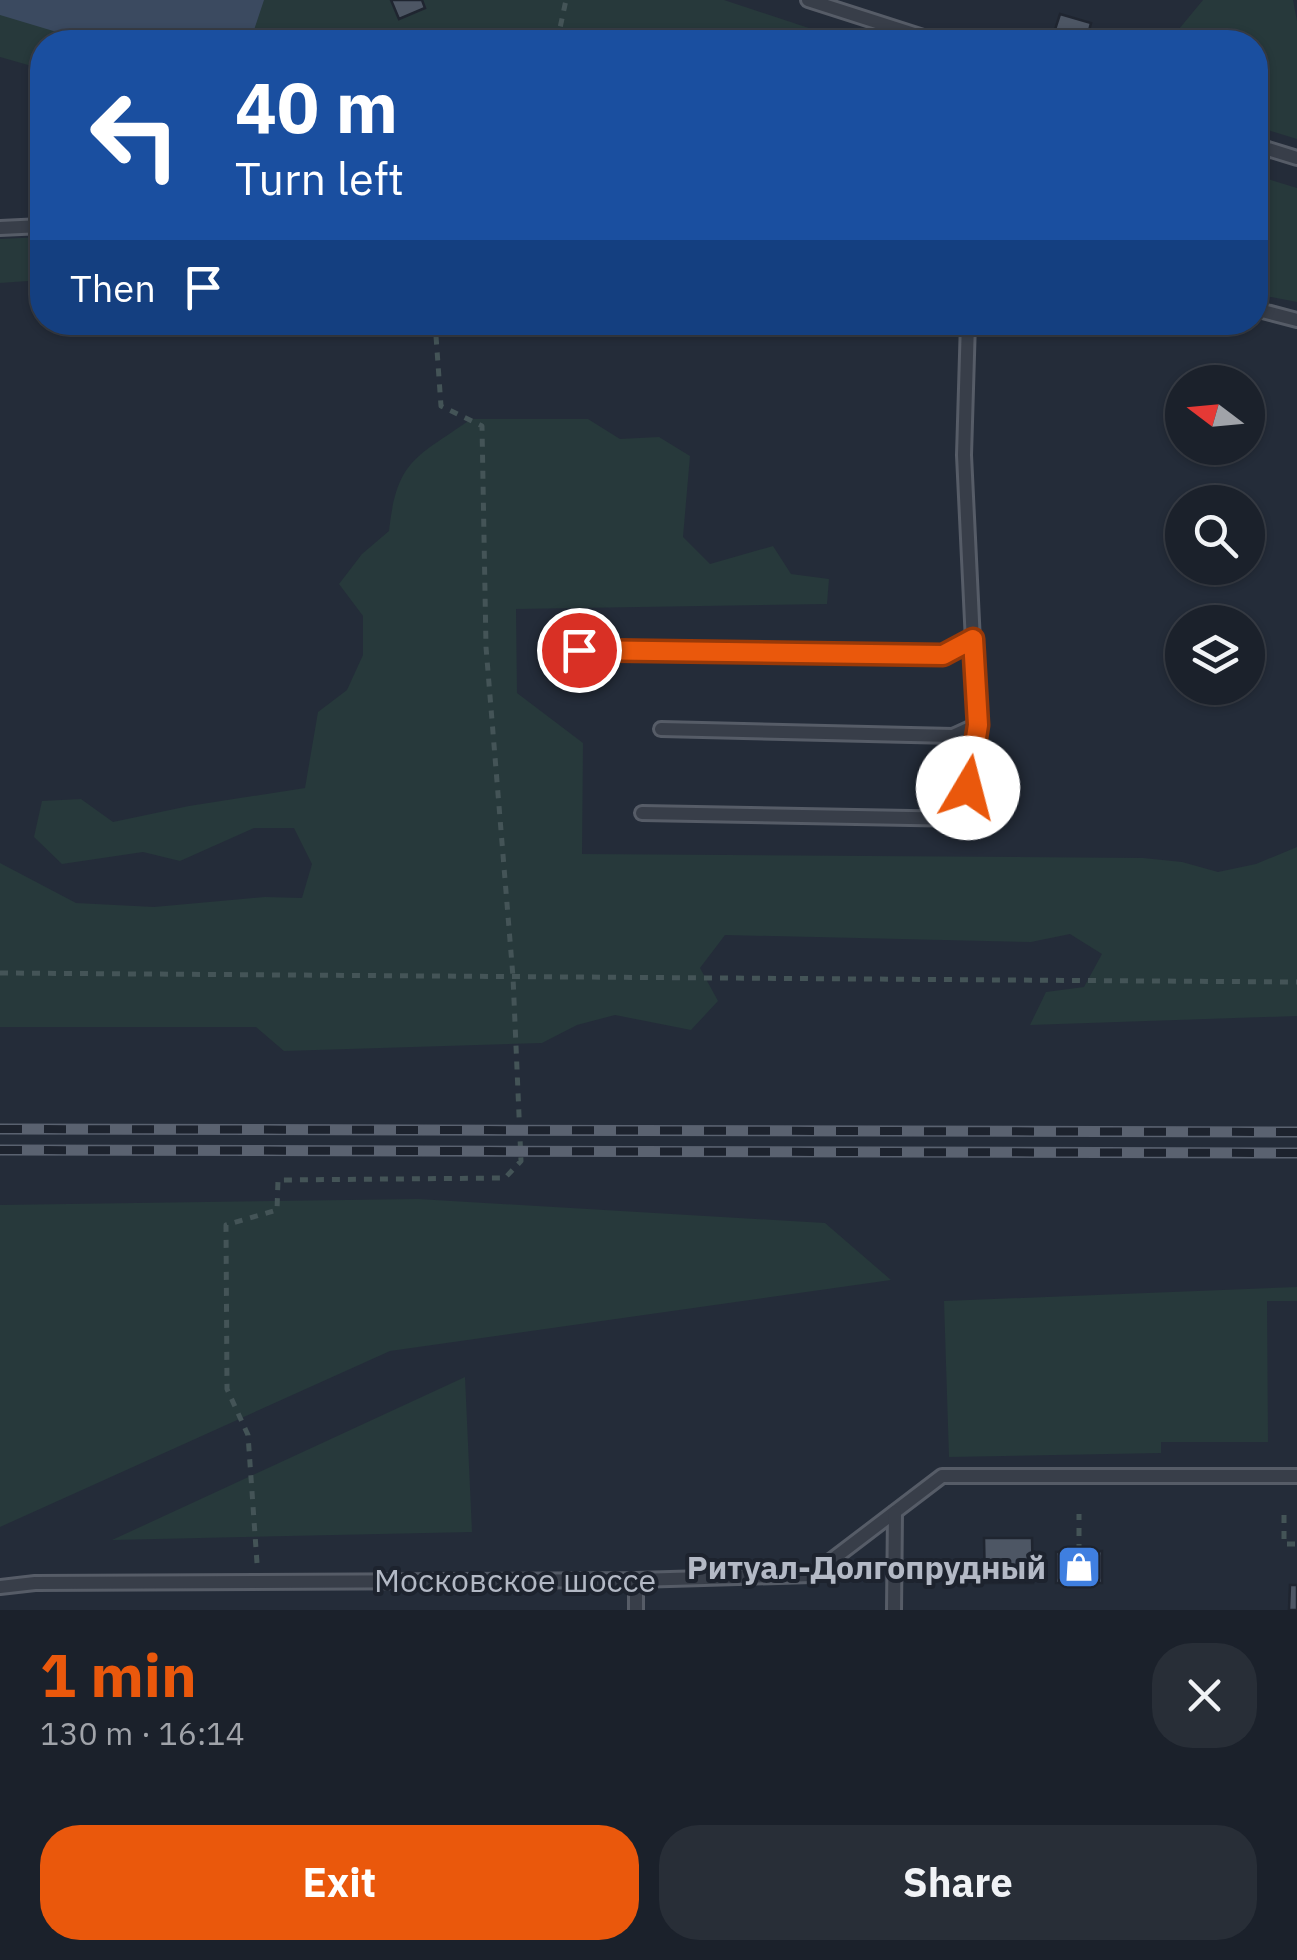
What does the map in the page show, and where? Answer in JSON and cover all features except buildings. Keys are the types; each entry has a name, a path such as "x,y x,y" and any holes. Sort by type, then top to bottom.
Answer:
{"lane":[{"path":"808,0 902,30"},
{"path":"1268,149 1297,158"},
{"path":"0,228 30,227"},
{"path":"1268,312 1297,320"},
{"path":"642,813 964,820 978,725 964,456 968,335"},
{"path":"579,650 943,655 973,639"},
{"path":"660,729 953,736 978,725"},
{"name":"Московское шоссе","path":"0,1586 812,1576 942,1476 1297,1476"},
{"path":"894,1512 894,1610"},
{"path":"636,1580 636,1610"}],"path":[{"path":"560,30 566,0"},
{"path":"259,1582 248,1436 228,1389 226,1226 277,1210 278,1180 504,1178 521,1161 513,977 486,646 482,426 440,406 436,335"},
{"path":"0,973 1297,982"},
{"path":"1078,1552 1079,1514"},
{"path":"1284,1515 1284,1544 1297,1544"}],"shaded area":[{"path":"0,0 724,0 815,30 30,30 30,66 0,57"},
{"path":"1203,0 1293,0 1297,21 1297,139 1268,130 1268,30 1179,29"},
{"path":"1268,179 1297,188 1297,302 1268,296"},
{"path":"30,238 30,281 0,283 0,239"},
{"path":"471,419 588,419 620,439 659,437 690,456 683,537 710,564 773,546 791,574 829,579 827,604 516,609 517,693 583,743 582,854 1143,858 1182,862 1218,872 1256,864 1297,847 1297,1016 1030,1025 1046,992 1084,987 1102,954 1070,934 1031,942 725,935 700,968 718,1001 691,1030 615,1015 577,1025 542,1043 284,1051 256,1027 0,1027 0,863 76,903 154,907 265,897 302,898 312,864 294,828 254,828 180,861 143,852 62,864 34,837 42,801 81,799 113,822 305,788 318,712 347,690 363,655 363,616 339,584 362,554 389,531 397,489 412,463"},
{"path":"418,1199 825,1223 891,1280 390,1351 0,1527 0,1205"},
{"path":"1297,1287 1297,1301 1267,1301 1268,1442 1161,1442 1161,1453 949,1457 944,1301"},
{"path":"465,1377 472,1532 112,1540"}],"water":[{"path":"0,0 264,0 254,30 50,30 0,15"}],"railway":[{"path":"0,1129 1297,1132"},
{"path":"0,1150 1297,1153"}],"place":[{"name":"Ритуал-Долгопрудный","path":"1079,1567"}],"route":[{"path":"579,650 943,655 973,639 978,725 968,788"}]}
